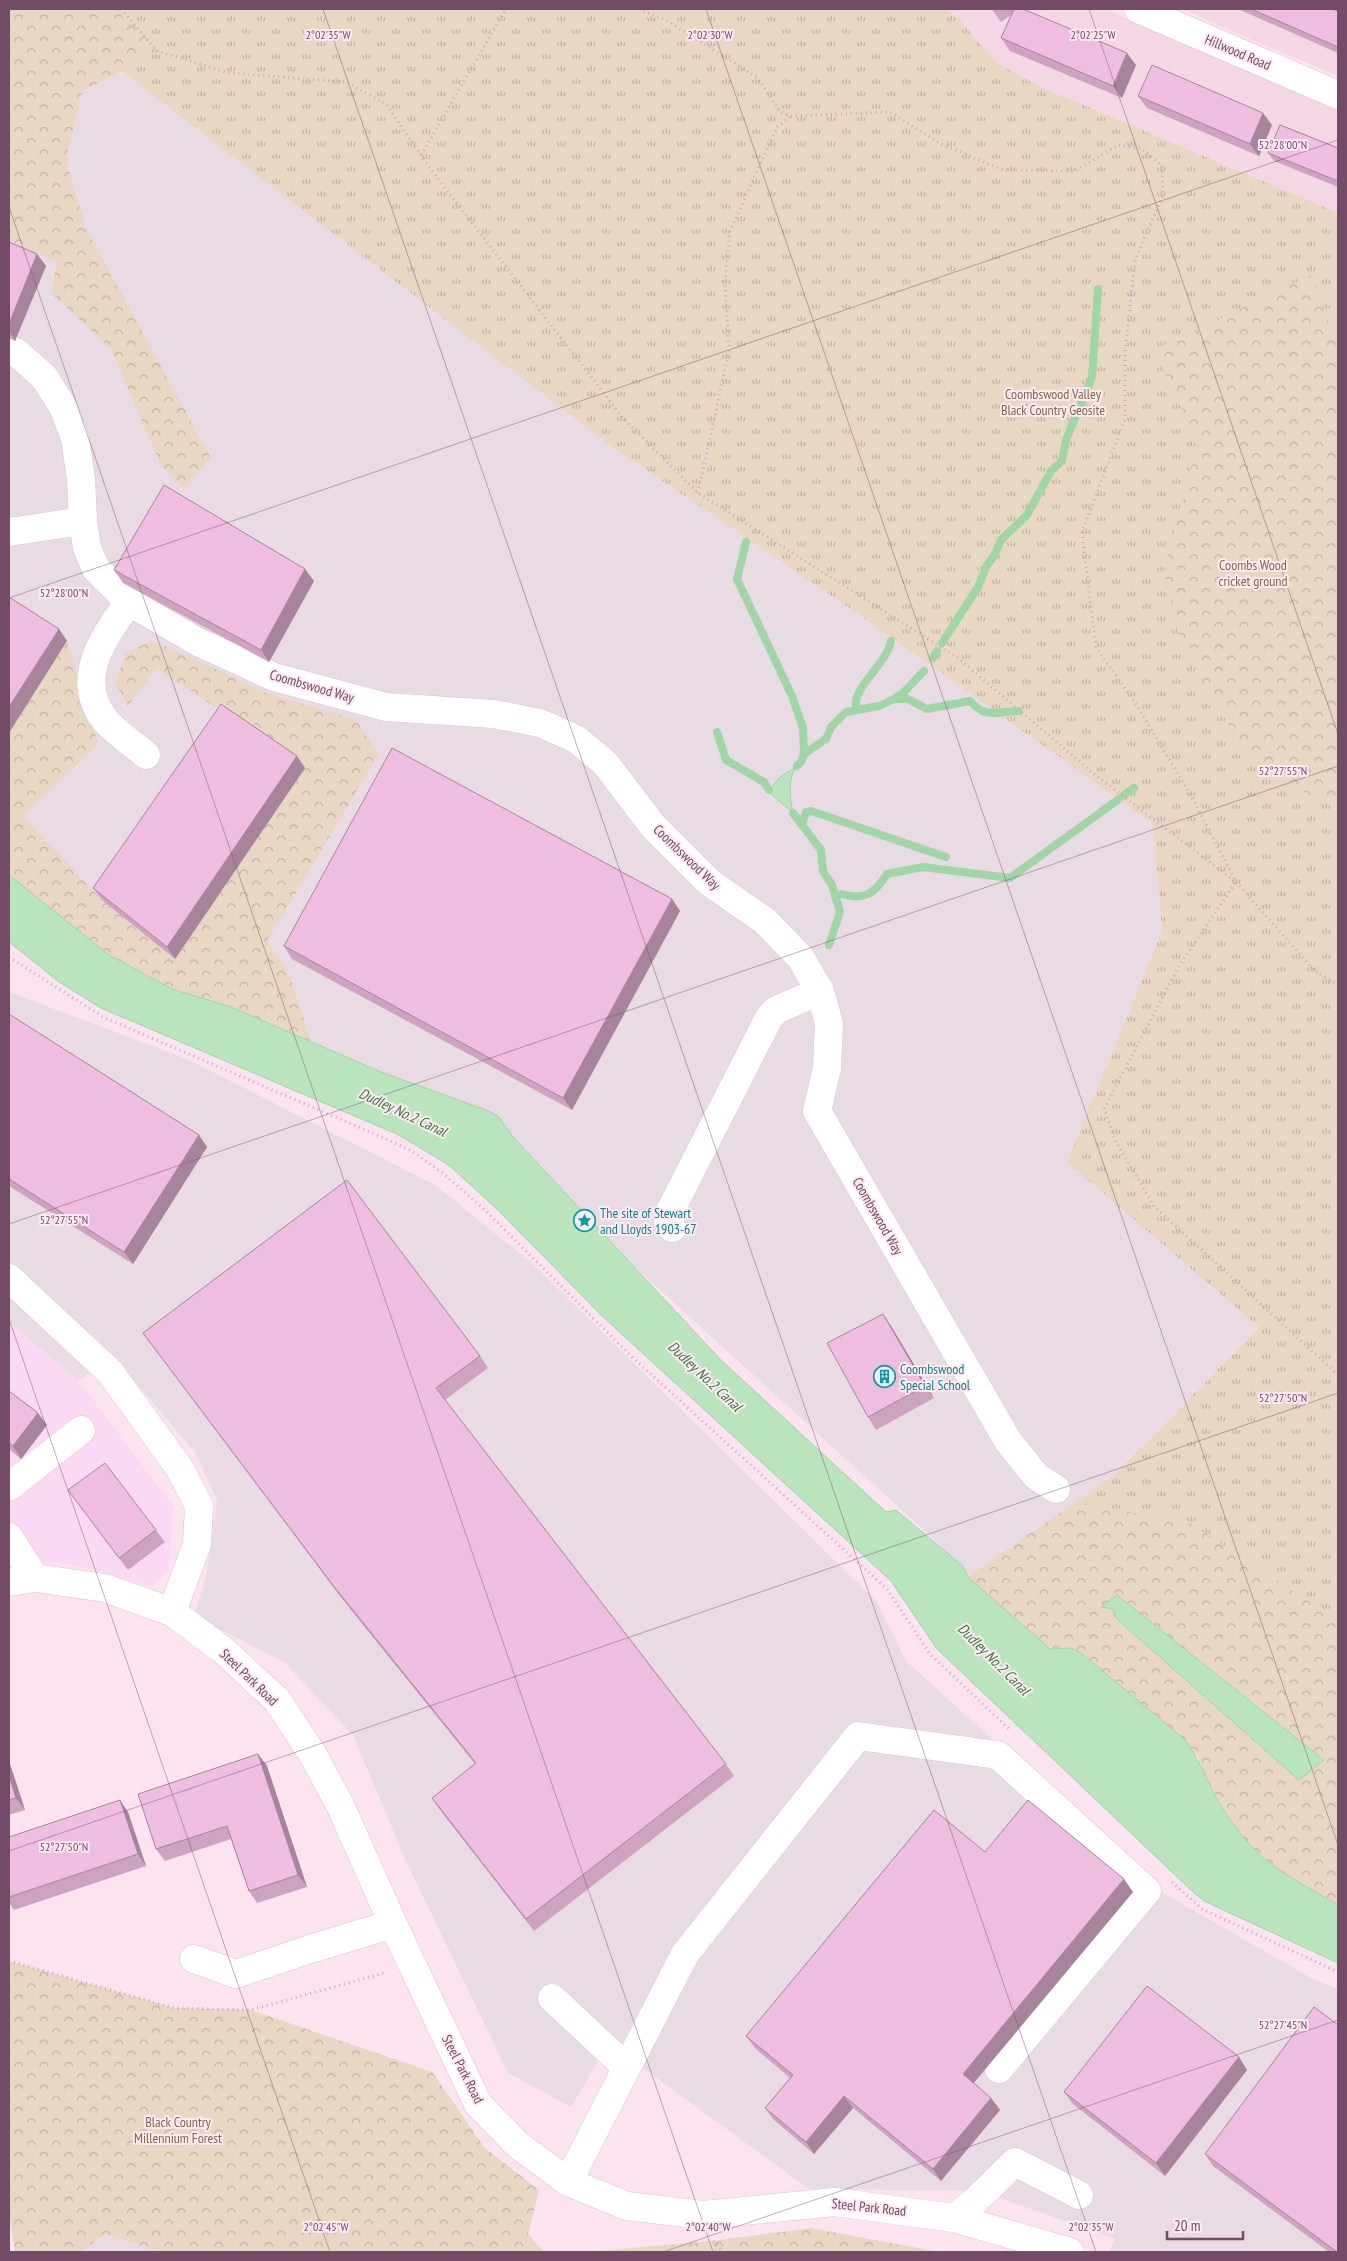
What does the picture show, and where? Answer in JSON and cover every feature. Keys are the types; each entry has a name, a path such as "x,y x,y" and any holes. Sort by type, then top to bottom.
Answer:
{"street":[{"name":"Hillwood Road","path":"1138,9 1338,95"},
{"name":"Coombswood Way","path":"9,349 16,352 44,377 63,407 75,438 82,479 83,521 87,548 96,569 128,602 198,642 274,677 386,707 494,714 540,723 576,739 605,763 653,826 709,882 765,921 800,956 820,991 829,1024 827,1068 817,1111 1008,1441 1036,1476 1056,1489"},
{"path":"9,532 83,521"},
{"path":"128,602 104,637 94,662 92,687 99,710 114,728 146,755"},
{"path":"672,1228 668,1222 668,1215 768,1018 776,1010 820,991"},
{"path":"9,1278 110,1372 180,1469 198,1506 197,1544 172,1612"},
{"path":"9,1487 81,1430"},
{"path":"9,1537 35,1578"},
{"name":"Steel Park Road","path":"9,1582 35,1578 105,1588 172,1612 224,1651 277,1700 313,1755 340,1804 393,1924 478,2104 518,2145 568,2182 627,2206 703,2215 835,2202 954,2218 1070,2252"},
{"path":"568,2182 684,1954 858,1736 998,1755 1147,1891 999,2069"},
{"path":"194,1959 236,1974 310,1948 393,1924"},
{"path":"552,1998 626,2067"},
{"path":"954,2218 974,2202 1015,2162 1079,2195"}],"path":[{"path":"121,9 157,51 229,73 347,82 387,105 421,155 622,417 698,493 958,658 1094,774 1236,882 1315,971 1338,984"},
{"path":"421,155 506,9"},
{"path":"638,9 666,20 758,78 780,112 792,116 890,112 941,144 1003,170 1075,171 1118,145 1142,148 1162,166 1163,195 1136,260 1125,352 1126,419 1082,532 1096,647 1134,701 1192,797 1236,882"},
{"path":"698,493 729,351 725,281 730,230 777,127 792,116"},
{"path":"1236,882 1178,966 1104,1109 1116,1142 1154,1206 1338,1375"},
{"path":"9,957 103,1017 412,1151 444,1174 488,1212 633,1358 887,1589 930,1654 1015,1734"},
{"path":"1165,1875 1202,1909 1338,1972"}],"shaded area":[{"path":"9,9 111,64 405,286 612,447 861,616 1153,824 1162,931 1067,1162 1266,1319 1113,1476 968,1577 963,1566 522,1164 130,965 9,863"},
{"path":"945,9 1106,9 1338,111 1338,213 1039,86 997,63 960,20"},
{"path":"1182,9 1338,9 1338,76 1252,40"},
{"path":"9,992 187,1059 435,1185 533,1264 877,1602 906,1661 1160,1891 1313,1979 1338,1989 1338,2252 1109,2252 1115,2239 980,2191 809,2189 609,2043 571,2107 508,2073 406,1861 353,1735 284,1662 194,1616 206,1577 217,1500 195,1452 113,1356 78,1381 9,1321"},
{"path":"9,1320 78,1381 173,1506 169,1571 152,1586 67,1563 9,1561"},
{"path":"105,2234 161,2252 81,2252"}],"green space":[{"path":"9,9 121,9 157,51 82,92 66,159 85,226 211,458 184,488 161,465 111,349 51,293 57,262 9,240"},
{"name":"Coombswood Valley Black Country Geosite","path":"40,9 945,9 960,20 997,63 1039,86 1338,213 1338,1905 1205,1777 1197,1755 1071,1648 1050,1649 968,1577 1113,1476 1259,1327 1067,1162 1162,931 1153,824 861,616 612,447"},
{"name":"Coombs Wood cricket ground","path":"1311,275 1330,326 1338,337 1338,807 1316,801 1241,747 1180,638 1164,571 1198,443 1155,350"},
{"path":"67,641 98,744 23,816 102,900 175,959 229,716 157,669 128,706 115,683 126,653 151,641 193,658 264,692 356,720 379,754 267,941 289,973 311,1041 231,1007 172,989 109,955 9,875 9,733"},
{"path":"1074,1503 1187,1521 1338,1621 1338,1905 1281,1872 1252,1847 1220,1804 1197,1755 1071,1648 1050,1649 968,1577"},
{"name":"Black Country Millennium Forest","path":"9,1961 174,2008 251,2010 432,2072 485,2148 539,2190 528,2234 544,2252 161,2252 105,2234 81,2252 15,2252 9,2214"},
{"path":"811,2228 939,2252 586,2252 712,2241"}],"water":[{"path":"797,766 791,783 790,795 793,813 777,800 769,790 779,778"},
{"name":"Dudley No.2 Canal","path":"9,875 109,955 172,989 231,1007 381,1072 498,1116 514,1138 721,1360 886,1512 896,1510 963,1566 968,1577 1050,1649 1071,1648 1081,1653 1184,1739 1223,1809 1249,1844 1272,1865 1338,1905 1338,1963 1204,1901 1192,1891 937,1649 891,1581 601,1315 500,1212 450,1166 399,1135 101,1008 59,982 9,942"},
{"path":"1117,1595 1324,1760 1299,1780 1117,1619 1112,1609 1101,1607"}],"building":[{"path":"1014,9 1023,9 1127,53 1113,86 1001,38"},
{"path":"1251,9 1332,9 1338,11 1338,47"},
{"path":"1152,65 1263,113 1250,144 1138,96"},
{"path":"1280,125 1338,148 1338,181 1268,153"},
{"path":"9,242 37,254 9,324"},
{"path":"164,485 305,569 261,650 114,570"},
{"path":"9,597 59,629 9,707"},
{"path":"221,704 297,756 167,947 93,888"},
{"path":"392,748 672,899 563,1098 284,946"},
{"path":"9,1014 199,1135 124,1252 9,1179"},
{"path":"347,1180 480,1356 436,1388 726,1764 526,1919 432,1798 476,1763 335,1588 143,1333"},
{"name":"Coombswood Special School","path":"883,1314 925,1386 868,1417 827,1343"},
{"path":"9,1391 38,1413 13,1446 9,1443"},
{"path":"105,1463 156,1530 119,1558 68,1490"},
{"path":"258,1754 298,1875 249,1891 227,1826 156,1849 138,1794"},
{"path":"9,1775 16,1798 9,1800"},
{"path":"120,1800 138,1854 9,1897 9,1837"},
{"path":"1028,1800 1124,1879 963,2074 991,2098 933,2169 844,2096 806,2142 765,2108 793,2075 746,2036 934,1810 985,1852"},
{"path":"1147,1986 1239,2057 1156,2163 1064,2092"},
{"path":"1314,2007 1338,2025 1338,2252 1205,2154"}],"waterway":[{"path":"942,643 978,587 987,565 994,556 1001,540 1027,515 1051,471 1062,461 1066,440 1092,377 1098,289"},
{"path":"746,542 737,579 792,696 803,728 804,754"},
{"path":"856,709 856,700 859,692 883,659 891,641"},
{"path":"933,658 937,651"},
{"path":"797,766 804,754 826,739 831,727 846,712 879,706 894,699 903,693 924,671"},
{"path":"894,699 908,699 927,709 970,701 981,711 987,713 1019,711"},
{"path":"717,732 726,760 764,782 769,790"},
{"path":"1124,795 1134,788"},
{"path":"835,897 841,894 849,896 869,894 874,891 887,874 923,867 1010,878 1119,799"},
{"path":"802,825 806,812 811,811 946,857"},
{"path":"793,813 821,850 823,871 832,885 840,912 829,945"}],"place":[{"name":"The site of Stewart and Lloyds 1903-67","path":"584,1221"},
{"name":"Coombswood Special School","path":"884,1377"}]}
